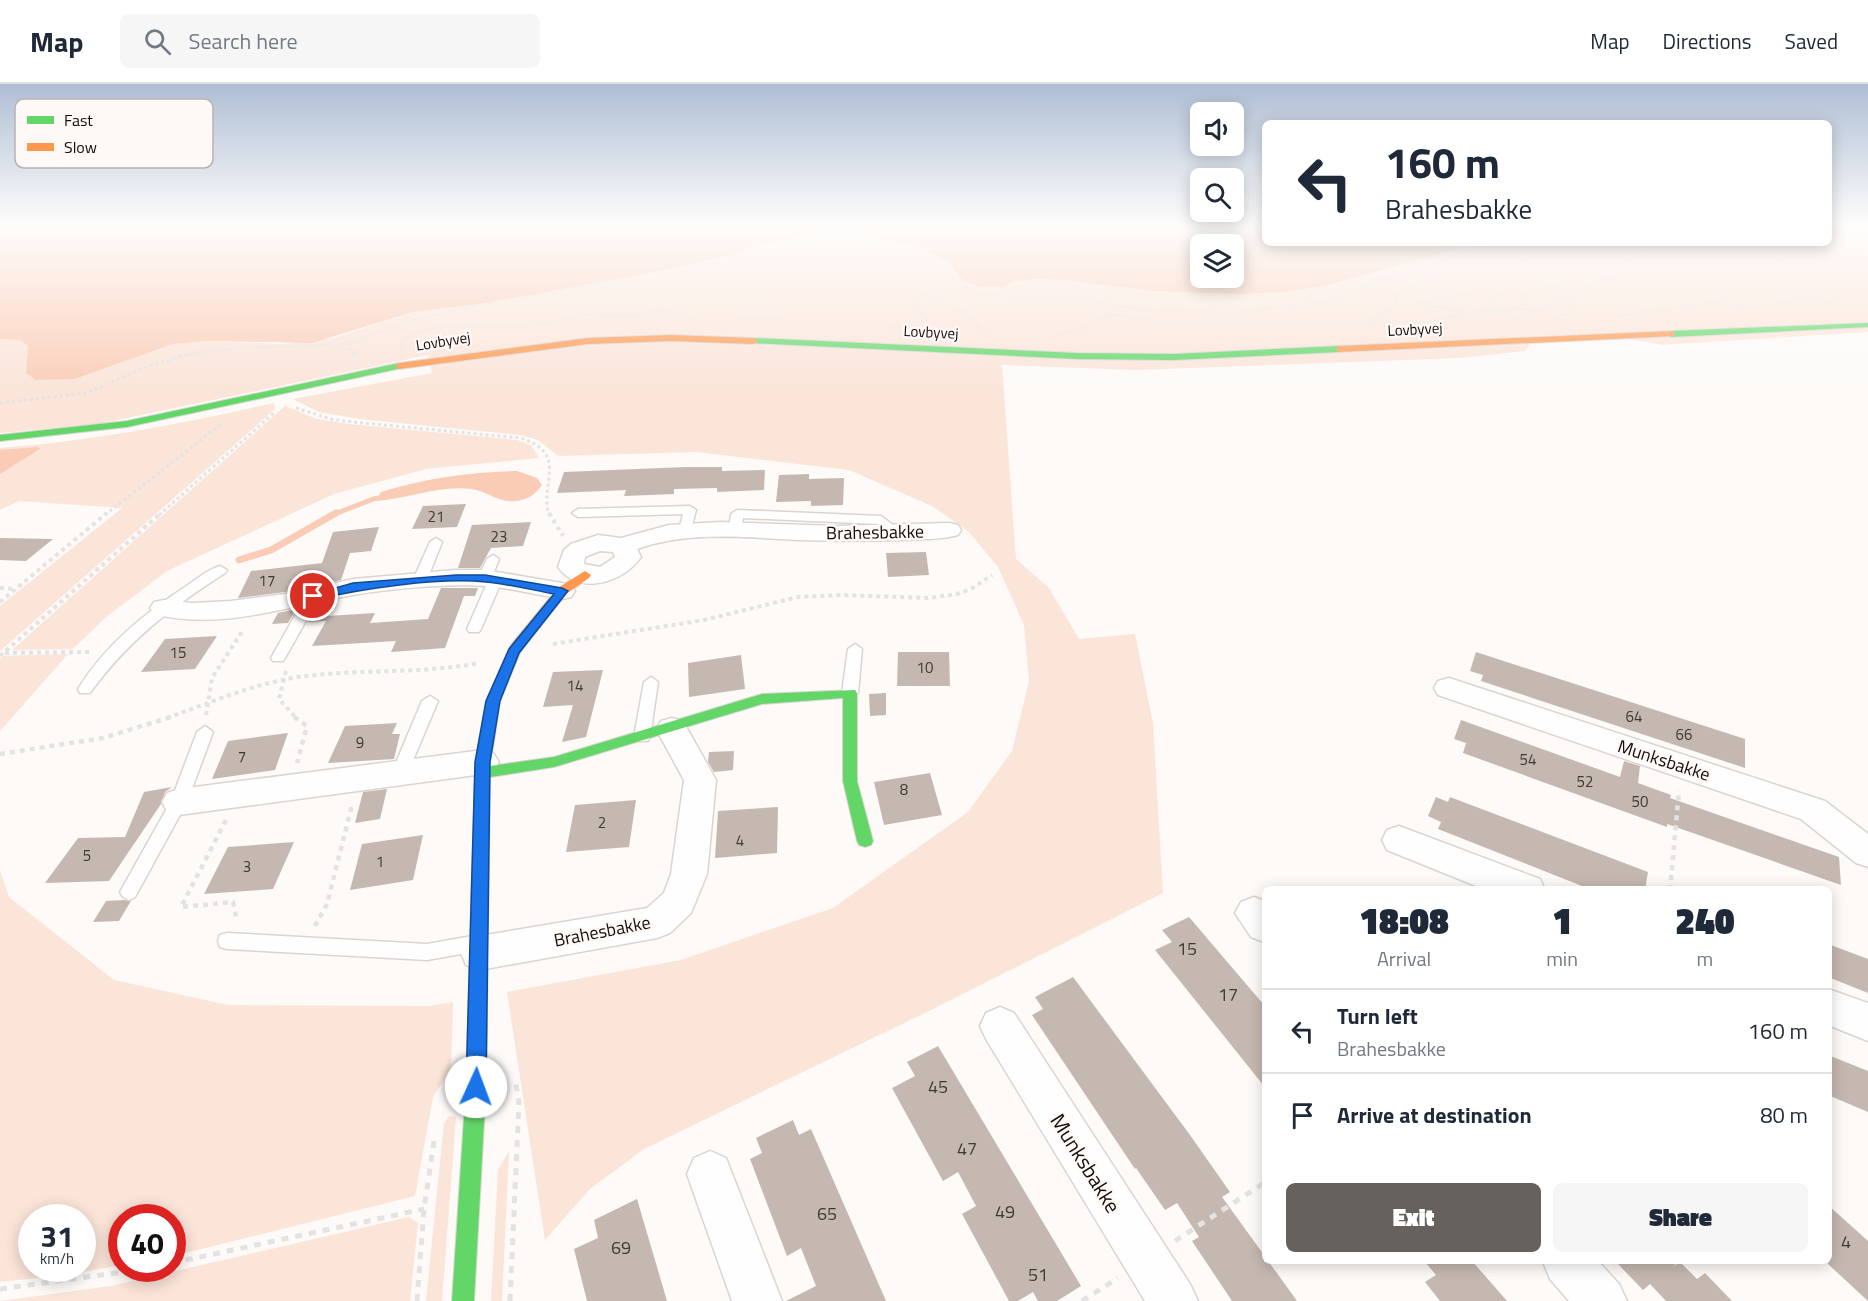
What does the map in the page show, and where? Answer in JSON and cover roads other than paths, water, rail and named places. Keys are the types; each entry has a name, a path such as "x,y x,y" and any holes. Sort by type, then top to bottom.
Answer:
{"street":[{"name":"Lovbyvej","path":"0,438 77,431 171,416 415,362 531,345 588,340 671,338 1077,356 1174,357 1868,325"},
{"name":"Brahesbakke","path":"585,575 571,567 573,555 580,549 598,543 623,546 657,533 685,530 896,532 949,530"},
{"path":"464,1301 476,1087 482,768 493,701 513,652 562,591 585,575 608,573 625,563 628,551 623,546"},
{"path":"164,608 192,612 258,607 353,587 491,572 562,591"},
{"name":"Munksbakke","path":"1449,688 1813,810 1868,854"},
{"path":"179,802 400,772 554,762 657,733 762,699 850,693 850,781 865,841"},
{"name":"Brahesbakke","path":"480,948 657,922 678,902 689,874 700,780 657,733"},
{"path":"1399,840 1517,886"},
{"path":"1832,1008 1868,1022"},
{"name":"Munksbakke","path":"1000,1026 1173,1301"},
{"path":"710,1174 757,1301"},
{"path":"1569,1264 1602,1301"}],"lane":[{"path":"578,513 690,510 685,530"},
{"path":"420,580 436,542"},
{"path":"85,689 111,652 164,608 220,570"},
{"path":"474,629 491,572"},
{"path":"278,658 313,596"},
{"path":"850,693 855,649"},
{"path":"651,682 657,733"},
{"path":"400,772 430,702"},
{"path":"129,892 179,802 205,732"},
{"name":"Brahesbakke","path":"234,942 427,952 480,948"}],"waterway":[{"path":"334,514 376,498"},
{"path":"239,560 271,550 334,514"}]}
